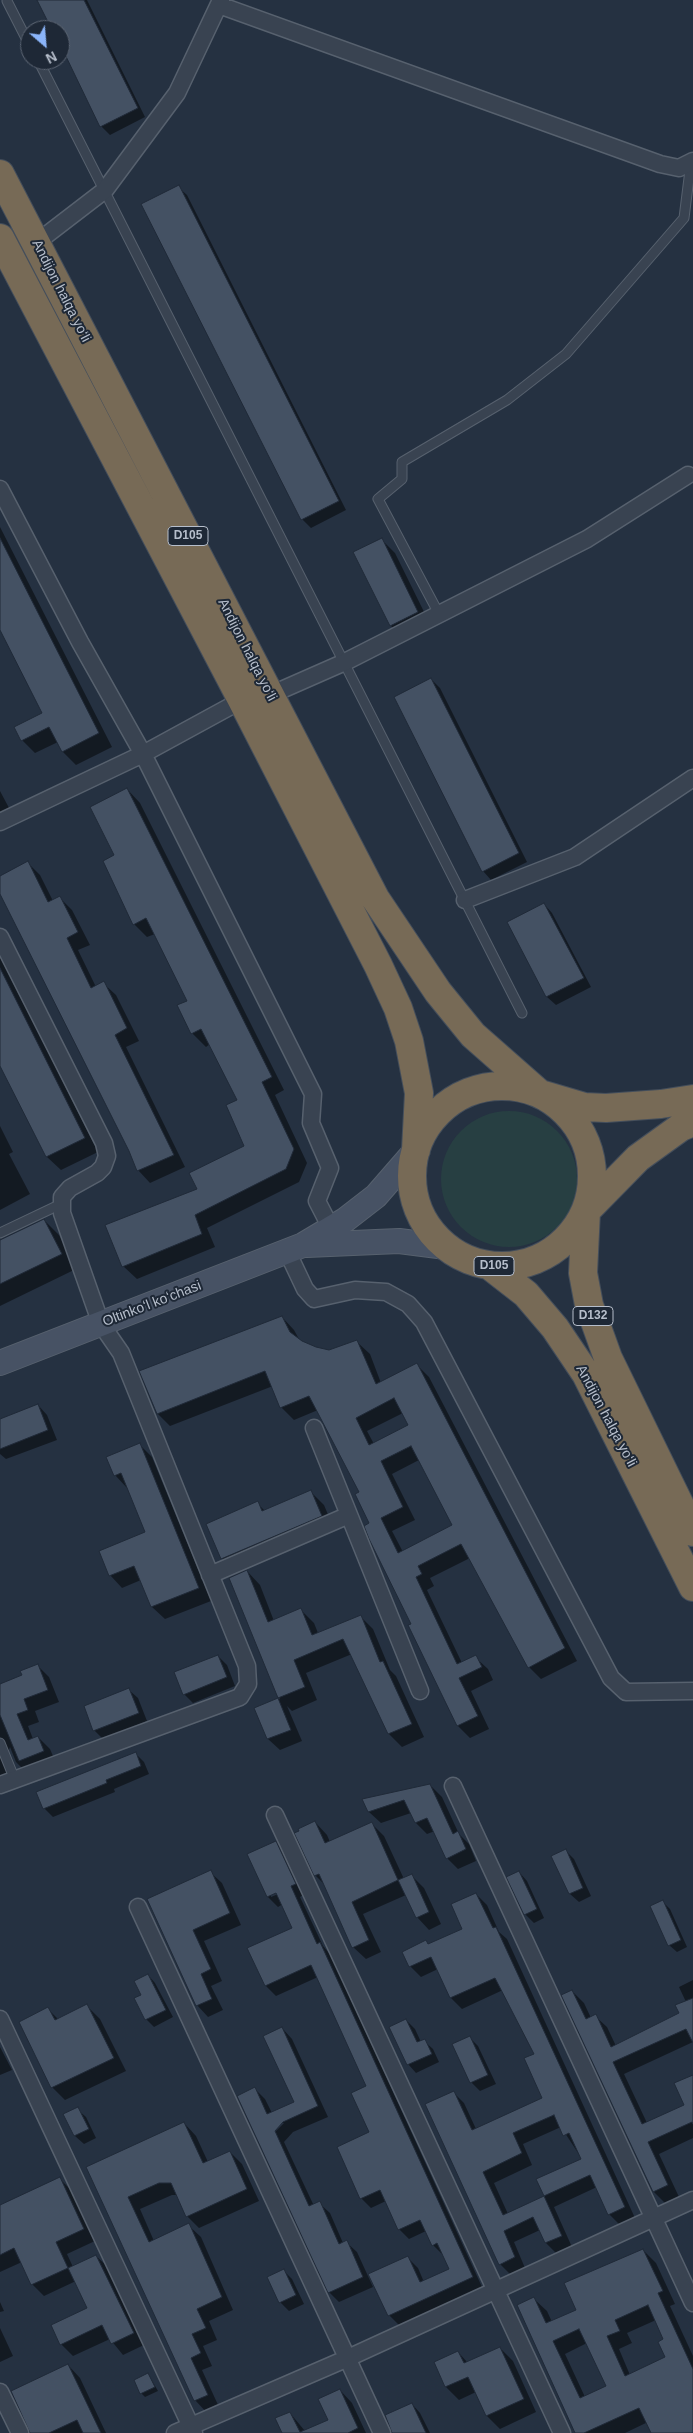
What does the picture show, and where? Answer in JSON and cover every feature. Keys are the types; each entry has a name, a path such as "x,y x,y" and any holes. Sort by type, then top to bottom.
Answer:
{"highway":[{"name":"Andijon halqa yo‘li","path":"0,174 376,898 438,992 473,1035 540,1094"},
{"name":"Andijon halqa yo‘li","path":"0,238 242,700 378,965 398,1008 409,1041 419,1094 416,1150"},
{"name":"D105","path":"693,1099 661,1104 584,1107 511,1086 480,1088 452,1101 430,1122 416,1150 412,1177 416,1203 428,1228 446,1248 467,1260 490,1266 520,1265 548,1254 570,1236 586,1211 638,1158 681,1127 693,1122"},
{"name":"D105","path":"540,1094 564,1109 581,1131 591,1156 593,1184 586,1211"},
{"name":"Andijon halqa yo‘li","path":"586,1211 583,1273 589,1305 608,1358 693,1532"},
{"name":"Andijon halqa yo‘li","path":"490,1266 526,1294 555,1328 586,1374 693,1587"}],"main road":[{"name":"Oltinkoʻl koʻchasi","path":"334,1236 376,1196 416,1150"},
{"name":"Oltinkoʻl koʻchasi","path":"0,1363 295,1248 334,1236 400,1241 446,1248"}],"street":[{"path":"36,243 105,190 177,92 220,2 660,164 679,168 692,161"},
{"path":"270,695 345,662 587,539 688,475"},
{"path":"0,489 80,642 143,754 314,1094 311,1123 330,1168 316,1201 334,1236"},
{"path":"0,822 143,754 242,700"},
{"path":"465,900 575,857 693,778"},
{"path":"0,937 104,1142 107,1156 103,1168 70,1188 62,1197 61,1204 101,1324 121,1353 247,1666 248,1684 240,1697 8,1783"},
{"path":"295,1248 305,1289 314,1299 355,1290 386,1292 408,1304 424,1322 611,1678 626,1692 693,1691"},
{"path":"314,1428 420,1691"},
{"path":"210,1575 349,1515"},
{"path":"452,1786 693,2303"},
{"path":"275,1815 562,2433"},
{"path":"138,1907 382,2433"},
{"path":"0,2019 192,2429"},
{"path":"175,2433 192,2429 693,2200"},
{"path":"0,2392 20,2433"}],"lane":[{"path":"7,0 20,26"},
{"path":"43,70 522,1013"},
{"path":"439,614 378,499 402,478 402,462 506,400 566,354 684,218 692,161"},
{"path":"0,1233 61,1204"},
{"path":"0,1743 8,1783"}],"green space":[{"path":"509,1111 535,1116 557,1131 572,1153 577,1179 572,1205 557,1227 535,1242 509,1247 483,1242 461,1227 446,1205 441,1179 446,1153 461,1131 483,1116"}],"building":[{"path":"37,0 84,0 138,108 100,127 70,65 70,20 47,20"},
{"path":"179,185 339,501 301,520 141,204"},
{"path":"0,538 99,733 62,752 49,727 21,741 14,727 42,713 0,630"},
{"path":"382,538 418,612 390,626 353,552"},
{"path":"431,678 519,853 482,872 394,697"},
{"path":"127,788 272,1077 262,1082 294,1149 286,1169 195,1215 202,1234 122,1267 105,1225 197,1189 189,1173 244,1146 226,1105 237,1100 201,1029 191,1034 177,1005 187,1001 146,918 133,925 103,861 114,855 90,807"},
{"path":"28,861 48,902 60,896 78,932 67,938 91,988 104,981 127,1028 115,1035 174,1155 137,1171 129,1151 0,894 0,876"},
{"path":"544,903 584,978 546,997 507,922"},
{"path":"0,968 85,1138 46,1157 0,1066"},
{"path":"44,1219 62,1254 0,1284 0,1240"},
{"path":"282,1316 290,1332 302,1341 316,1347 329,1350 357,1340 376,1384 417,1363 565,1648 528,1668 461,1544 418,1566 422,1574 416,1577 457,1664 476,1655 482,1667 459,1678 478,1716 457,1726 408,1625 411,1624 369,1539 364,1526 369,1523 355,1494 359,1492 309,1396 280,1408 265,1371 157,1414 139,1371","holes":["394,1398 408,1425 369,1445 356,1418","411,1446 452,1525 398,1553 381,1518 403,1507 381,1461"]},
{"path":"38,1404 48,1430 0,1449 0,1419"},
{"path":"140,1443 199,1588 151,1607 134,1566 109,1576 99,1551 145,1532 121,1473 114,1476 106,1457"},
{"path":"311,1490 322,1516 221,1559 206,1524 258,1501 262,1511"},
{"path":"247,1570 268,1622 301,1608 312,1635 361,1615 380,1662 383,1661 412,1724 388,1734 343,1639 294,1660 305,1687 278,1698 229,1578"},
{"path":"218,1655 227,1677 183,1695 174,1672"},
{"path":"38,1664 48,1690 24,1699 28,1710 17,1714 28,1740 38,1736 44,1751 19,1761 0,1715 0,1684 22,1675 20,1671"},
{"path":"129,1688 139,1713 93,1731 84,1706"},
{"path":"278,1698 291,1730 267,1739 254,1708"},
{"path":"136,1752 141,1766 106,1780 107,1783 43,1809 36,1792"},
{"path":"430,1784 453,1834 458,1831 466,1849 446,1859 427,1818 415,1823 404,1800 368,1812 362,1799"},
{"path":"315,1821 325,1843 372,1822 398,1880 352,1902 369,1940 352,1948 319,1874 314,1876 294,1833"},
{"path":"276,1841 296,1884 291,1886 317,1944 320,1942 473,2277 388,2316 368,2274 408,2256 420,2282 449,2269 437,2243 432,2246 420,2220 398,2230 380,2190 360,2199 337,2147 369,2132 351,2093 366,2086 311,1965 265,1986 247,1948 292,1928 276,1893 267,1897 247,1854"},
{"path":"566,1849 583,1888 569,1894 551,1856"},
{"path":"211,1870 230,1913 193,1930 211,1969 201,1974 212,1999 196,2006 147,1899"},
{"path":"519,1871 537,1909 524,1915 506,1877"},
{"path":"412,1874 429,1912 416,1918 398,1880"},
{"path":"476,1893 493,1928 496,1927 625,2207 608,2215 590,2175 544,2196 562,2236 545,2243 533,2217 504,2231 515,2257 499,2265 425,2104 454,2091 472,2130 542,2098 524,2058 534,2054 495,1978 450,1998 431,1957 409,1967 402,1952 426,1940 428,1944 462,1929 451,1904","holes":["554,2115 563,2136 569,2133 581,2159 536,2179 544,2196 503,2215 483,2172 522,2153 513,2133"]},
{"path":"663,1900 681,1940 668,1946 650,1906"},
{"path":"148,1974 166,2010 145,2020 134,1998 141,1995 134,1981"},
{"path":"572,1990 586,2019 596,2014 611,2047 679,2013 675,2005 693,1998 693,2043 686,2029 613,2062 642,2124 684,2105 674,2083 693,2075 693,2124 692,2122 648,2142 668,2185 653,2192 561,1995"},
{"path":"87,2004 114,2058 51,2088 19,2022 48,2007 55,2020"},
{"path":"406,2019 417,2042 425,2039 432,2054 407,2065 389,2027"},
{"path":"282,2027 318,2106 283,2122 275,2131 309,2206 320,2201 339,2244 347,2240 363,2277 328,2293 237,2096 255,2087 267,2114 294,2102 263,2036"},
{"path":"470,2036 488,2075 470,2083 452,2044"},
{"path":"78,2107 89,2129 74,2136 63,2114"},
{"path":"184,2122 203,2163 230,2151 247,2189 186,2217 171,2183 159,2183 128,2197 149,2242 189,2223 222,2297 197,2309 206,2328 192,2334 201,2353 191,2358 208,2395 194,2401 86,2167"},
{"path":"60,2177 84,2229 56,2242 68,2268 31,2285 14,2248 0,2255 0,2205"},
{"path":"643,2249 663,2291 658,2293 693,2369 693,2433 651,2433 639,2408 584,2433 575,2433 517,2305 534,2297 546,2323 576,2310 564,2283","holes":["648,2305 663,2339 658,2342 665,2357 625,2376 607,2336 620,2331 615,2320","579,2329 606,2386 580,2398 553,2341"]},
{"path":"96,2255 134,2333 111,2344 102,2325 60,2345 51,2325 87,2308 68,2268"},
{"path":"284,2269 296,2295 279,2303 267,2277"},
{"path":"500,2347 524,2399 486,2416 468,2377 445,2387 434,2362 458,2351 464,2363"},
{"path":"68,2364 101,2433 83,2433 77,2420 49,2433 30,2433 11,2391"},
{"path":"148,2373 155,2387 140,2394 134,2380"},
{"path":"340,2389 358,2428 348,2433 282,2433 275,2418 290,2412 300,2432 328,2420 318,2399"},
{"path":"412,2403 426,2433 392,2433 385,2415"}]}
